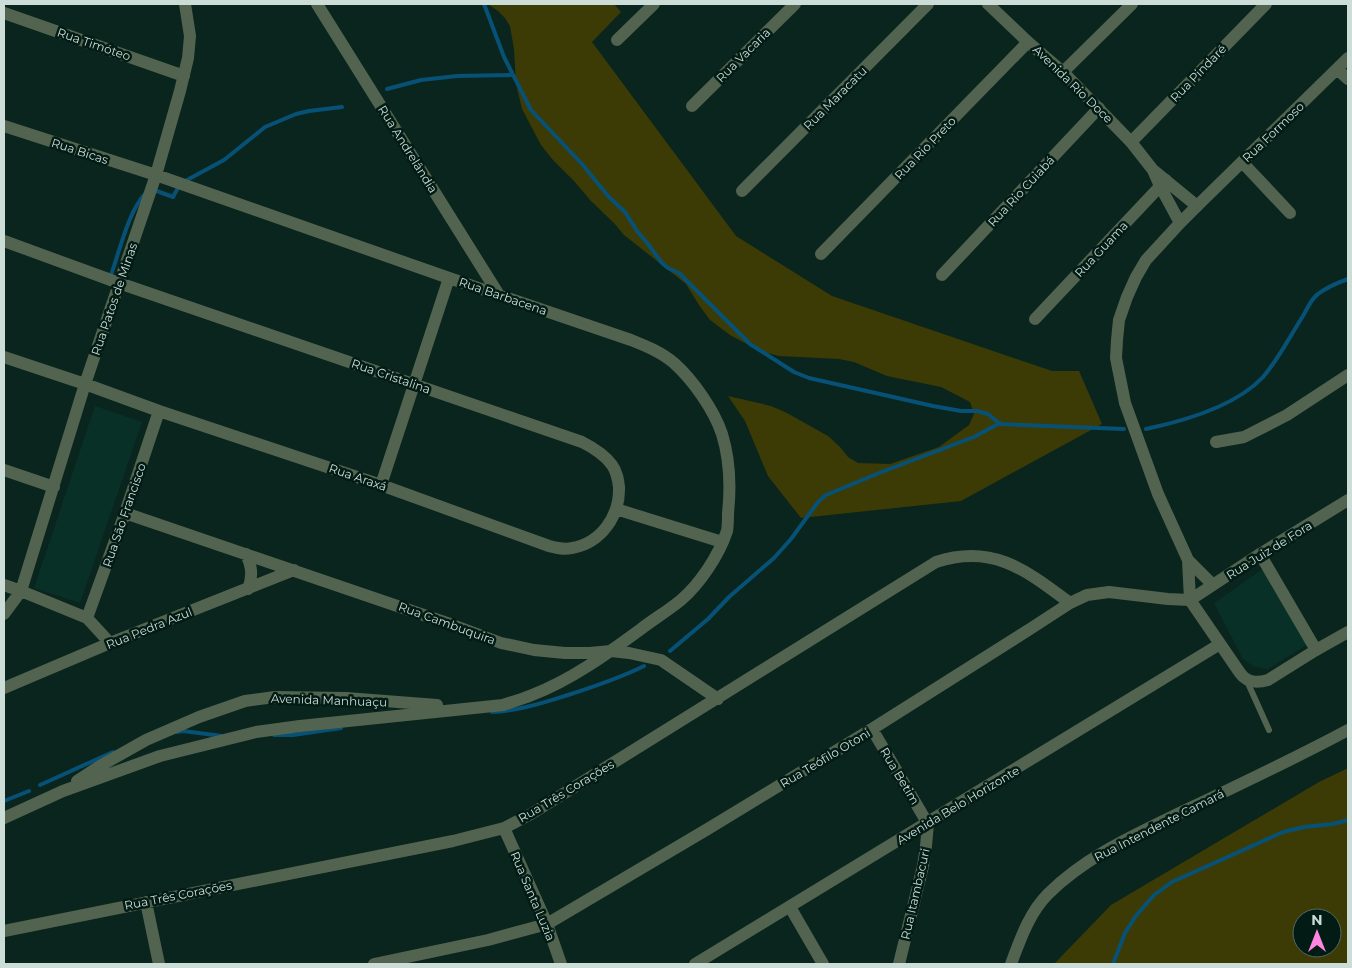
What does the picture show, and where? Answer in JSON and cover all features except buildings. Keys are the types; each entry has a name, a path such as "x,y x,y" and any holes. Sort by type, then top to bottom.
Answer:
{"street":[{"name":"Rua Patos de Minas","path":"22,591 85,384 156,175 184,76 190,36 185,4"},
{"name":"Rua Andrelândia","path":"317,4 499,295"},
{"path":"617,40 654,4"},
{"name":"Rua Vacaria","path":"692,106 794,4"},
{"name":"Rua Maracatu","path":"742,191 928,4"},
{"path":"1063,72 1132,4"},
{"name":"Rua Pindaré","path":"1131,142 1266,4"},
{"name":"Avenida Rio Doce","path":"991,5 1028,42 1063,72 1131,142 1163,183 1180,223"},
{"name":"Rua Timóteo","path":"7,10 184,76"},
{"name":"Rua Rio Preto","path":"821,254 1028,42"},
{"name":"Rua Formoso","path":"1188,560 1158,494 1125,403 1116,358 1119,320 1136,277 1146,260 1197,206 1348,58"},
{"path":"1338,69 1348,79"},
{"name":"Rua Rio Cuiabá","path":"942,275 1099,108"},
{"name":"Rua Bicas","path":"4,126 156,175"},
{"path":"1242,162 1290,213"},
{"name":"Rua Barbacena","path":"156,175 639,343 663,355 674,363 688,378 718,422 726,448 729,467 730,490 724,536"},
{"name":"Avenida Rio Doce","path":"1163,183 1197,206"},
{"name":"Rua Guama","path":"1035,319 1163,183"},
{"name":"Rua Cristalina","path":"4,241 119,283 567,436 595,449 614,467 618,478 619,496 616,509"},
{"path":"381,485 449,278"},
{"name":"Rua Araxá","path":"4,357 381,485 549,546 571,548 584,545 598,536 608,526 616,509"},
{"path":"1216,442 1244,437 1287,415 1348,375"},
{"name":"Rua São Francisco","path":"87,618 159,411"},
{"path":"4,470 54,487"},
{"name":"Rua Juiz de Fora","path":"1190,600 1348,500"},
{"path":"610,651 681,600 699,581 710,565 724,536 616,509"},
{"name":"Rua Cambuquira","path":"125,513 501,643 534,650 564,653 610,651"},
{"path":"246,554 252,572 248,589"},
{"path":"1260,554 1316,650"},
{"name":"Rua Três Corações","path":"4,931 504,828 532,814 936,562 949,558 973,555 1010,563 1024,570 1070,603"},
{"path":"1188,560 1213,585 1205,597 1204,621"},
{"path":"1188,560 1190,600 1243,677 1256,682 1268,680 1348,632"},
{"name":"Rua Pedra Azul","path":"4,688 110,643 294,570"},
{"path":"4,585 87,618 110,643"},
{"path":"4,614 22,591"},
{"name":"Rua Teófilo Otoni","path":"374,964 488,940 547,924 872,729 1070,603 1087,595 1109,592 1168,600 1190,600"},
{"name":"Avenida Belo Horizonte","path":"695,964 928,824 1220,644"},
{"path":"610,651 661,660 718,699"},
{"name":"Avenida Manhuaçu","path":"4,818 63,792 160,756 256,732 503,705 533,695 576,673 610,651"},
{"name":"Avenida Manhuaçu","path":"63,792 100,766 146,740 199,717 245,701 275,697 346,698 466,708"},
{"name":"Rua Betim","path":"872,729 928,824"},
{"name":"Rua Intendente Camará","path":"1011,964 1026,926 1036,909 1047,895 1084,864 1129,838 1348,730"},
{"name":"Rua Itambacuri","path":"899,964 923,866 928,824"},
{"name":"Rua Santa Luzia","path":"504,828 547,924 561,964"},
{"path":"146,902 160,964"},
{"path":"790,907 823,964"}],"lane":[{"path":"1243,677 1269,730"}],"shaded area":[{"path":"488,4 614,4 621,12 592,42 736,236 832,296 1052,371 1079,371 1102,424 961,501 801,518 768,476 745,421 728,396 771,406 787,413 828,436 848,457 858,463 890,464 939,447 969,425 974,414 970,402 941,387 887,376 854,362 839,359 779,356 760,351 730,335 710,320 686,284 624,235 541,145 522,109 516,84 514,49 510,26 498,11"},
{"path":"95,406 142,422 80,603 34,588"},
{"path":"1263,569 1308,644 1268,669 1255,667 1243,659 1214,603"},
{"path":"1348,768 1348,964 1054,964 1111,905 1319,782"}],"waterway":[{"path":"484,4 504,57 531,110 582,164 608,196 625,212 662,263 679,273 750,344 794,372 809,378 933,406 961,411 977,411 988,414 1000,424 1124,429"},
{"path":"387,89 421,80 457,76 512,75"},
{"path":"187,180 224,160 265,127 296,114 342,107"},
{"path":"154,190 173,197 179,186"},
{"path":"111,275 134,209 146,193"},
{"path":"1146,429 1176,422 1224,405 1251,388 1274,363 1313,299 1329,287 1348,279"},
{"path":"670,651 774,558 791,539 818,502 826,495 974,437 1000,423"},
{"path":"492,712 521,708 549,701 606,682 644,666"},
{"path":"274,735 293,735 341,728"},
{"path":"177,732 183,731 222,736"},
{"path":"40,785 113,752"},
{"path":"4,801 29,791"},
{"path":"1113,964 1125,933 1135,917 1154,895 1172,882 1283,832 1348,820"}]}
